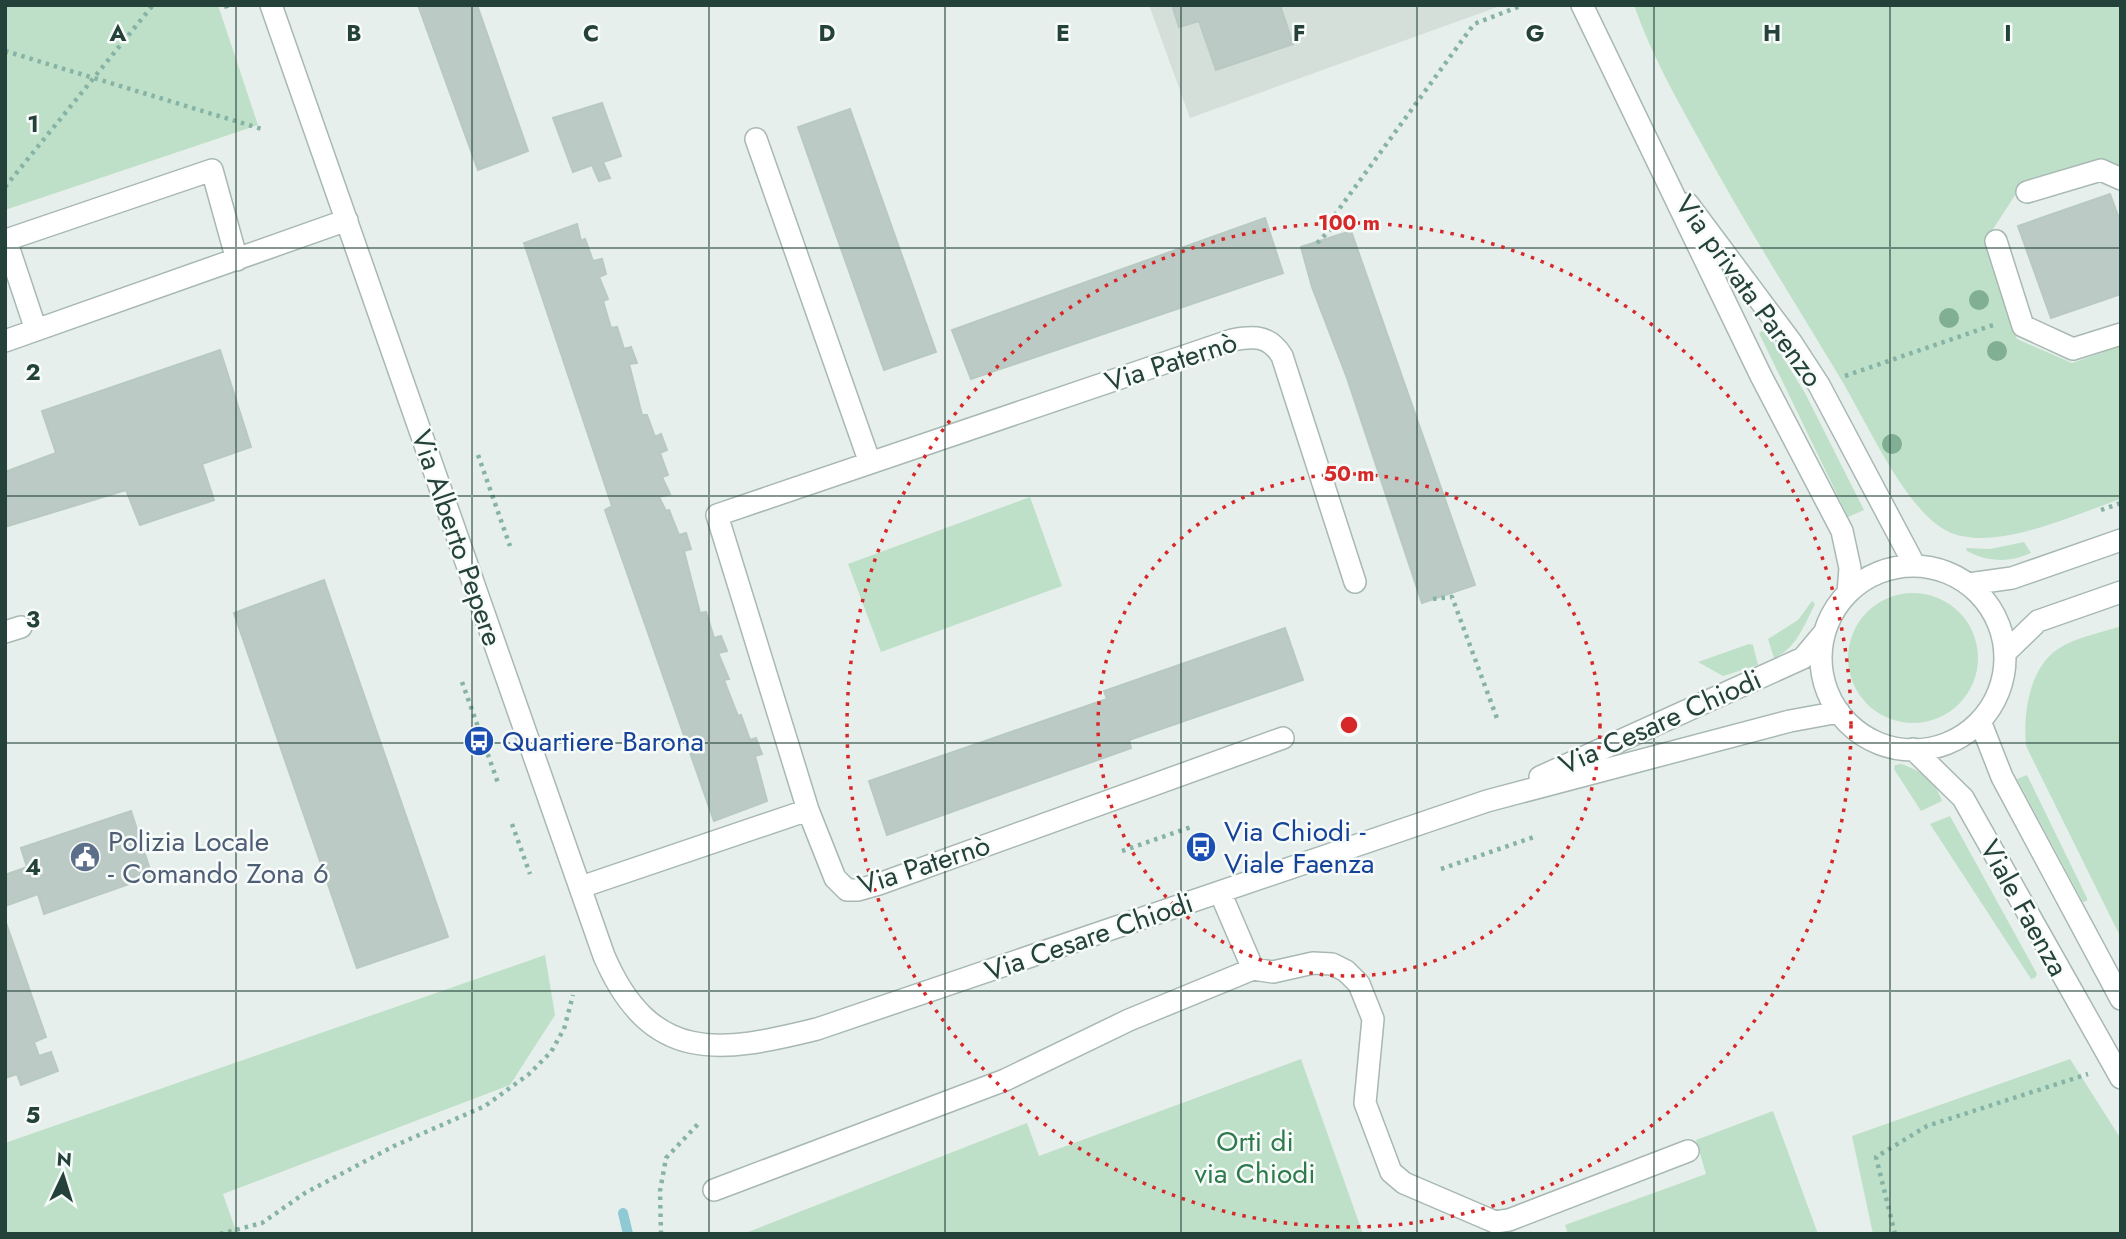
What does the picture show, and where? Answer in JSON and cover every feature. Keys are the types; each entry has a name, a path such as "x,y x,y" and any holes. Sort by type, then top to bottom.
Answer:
{"street":[{"name":"Via Alberto Pepere","path":"271,5 524,734 608,965 633,1008 657,1028 686,1041"},
{"name":"Via privata Parenzo","path":"1582,5 1760,376 1842,531 1850,568 1848,593"},
{"path":"756,139 870,463"},
{"name":"Via privata Parenzo","path":"1660,167 1791,342 1819,385 1915,566"},
{"path":"36,330 6,240 212,170 237,260"},
{"path":"2027,192 2101,170 2121,179"},
{"path":"5,341 347,220"},
{"path":"1996,240 2023,326 2073,349 2121,334"},
{"name":"Via Paternò","path":"1283,738 853,891 838,884 808,810 717,515 1232,340 1261,337 1269,341 1282,356 1355,582"},
{"path":"1969,584 2012,578 2121,540"},
{"path":"1915,566 1938,569 1969,584 1985,600 1997,620 2005,653 2004,674 1998,694 1980,721 1955,740 1934,747 1913,749 1898,748 1872,739 1839,712 1823,674 1821,652 1832,615 1848,593 1874,574 1915,566"},
{"path":"2005,653 2038,621 2121,592"},
{"name":"Via Cesare Chiodi","path":"1487,801 1803,658 1825,632"},
{"name":"Via Cesare Chiodi","path":"686,1041 718,1048 757,1044 817,1029 1487,801 1777,725 1839,712"},
{"name":"Viale Faenza","path":"1980,721 2002,777 2121,999"},
{"name":"Viale Faenza","path":"1913,749 1963,798 2121,1078"},
{"path":"581,887 808,810"},
{"path":"1220,892 1253,969"},
{"path":"714,1190 1005,1080 1129,1020 1253,969 1273,972 1313,962 1332,964 1346,971 1359,984 1373,1019 1365,1103 1391,1172 1404,1183 1495,1222 1509,1220 1688,1151"}],"path":[{"path":"5,187 153,5"},
{"path":"226,5 228,13"},
{"path":"1317,243 1330,230 1334,216 1474,24 1523,5"},
{"path":"5,51 265,130"},
{"path":"1836,379 1976,331"},
{"path":"478,455 510,546"},
{"path":"2101,510 2121,503"},
{"path":"1433,600 1452,597 1498,721"},
{"path":"462,682 498,783"},
{"path":"513,824 530,874"},
{"path":"1122,851 1191,827"},
{"path":"1441,869 1534,836"},
{"path":"220,1234 262,1223 327,1181 394,1146 485,1106 529,1074 551,1052 564,1029 573,995"},
{"path":"1895,1234 1877,1157 1927,1126 2089,1074"},
{"path":"662,1234 660,1191 666,1158 699,1123"}],"shaded area":[{"path":"1149,5 1503,5 1190,118"}],"green space":[{"path":"5,5 218,5 258,125 5,210"},
{"path":"1634,5 2121,5 2121,169 2021,186 1986,240 2017,339 2072,363 2121,346 2121,499 2034,529 1987,538 1966,537 1947,531 1931,520 1887,461 1734,202 1664,76"},
{"path":"1765,329 1805,393 1864,510 1848,517 1759,333"},
{"path":"1030,497 1062,586 881,652 848,564"},
{"path":"2024,542 2031,553 2007,560 1983,557 1967,551 1966,548 1990,549"},
{"path":"1913,593 1938,598 1959,612 1973,633 1978,658 1973,683 1959,704 1938,718 1913,723 1888,718 1867,704 1853,683 1848,658 1853,633 1867,612 1888,598"},
{"path":"1812,601 1815,604 1799,635 1789,648 1774,658 1768,639 1798,620"},
{"path":"2121,626 2121,938 2026,746 2025,733 2030,693 2040,668 2048,657 2073,641"},
{"path":"1749,644 1753,645 1758,665 1723,676 1698,662"},
{"path":"1901,764 1927,777 1936,787 1942,801 1921,811 1894,769 1895,765"},
{"path":"2027,775 2087,901 2083,902 2017,779"},
{"path":"1950,816 2037,974 2035,978 2031,979 1930,824"},
{"path":"545,955 555,1015 510,1085 223,1194 237,1234 5,1234 5,1143"},
{"name":"Orti di via Chiodi","path":"1301,1059 1363,1234 743,1234 1027,1123 1039,1156"},
{"path":"2070,1059 2121,1139 2121,1234 1873,1234 1852,1136"},
{"path":"1773,1111 1818,1234 1568,1234 1565,1225 1706,1174 1696,1140"}],"building":[{"path":"418,5 477,5 528,151 478,170"},
{"path":"1172,5 1280,5 1293,44 1216,70 1199,21 1179,27"},
{"path":"602,103 621,156 603,162 610,178 599,181 592,165 573,172 553,118"},
{"path":"850,109 936,352 884,370 798,127"},
{"path":"2110,194 2121,224 2121,294 2051,318 2018,226"},
{"path":"1265,218 1283,273 971,379 952,330"},
{"path":"577,224 581,241 585,239 593,261 602,259 606,274 599,277 608,299 603,301 611,328 617,327 624,349 631,347 637,363 629,364 642,415 647,415 655,437 661,434 667,450 660,453 668,475 662,477 670,494 659,497 666,511 669,510 679,535 686,533 691,549 684,551 700,613 706,612 714,638 721,636 727,651 718,653 729,679 724,680 750,740 756,738 762,754 755,756 767,801 714,821 605,510 612,506 524,243"},
{"path":"1351,231 1475,585 1422,603 1347,378 1312,287 1301,247"},
{"path":"220,350 251,447 202,464 214,500 140,525 126,490 5,527 5,472 56,453 42,411"},
{"path":"324,580 448,937 357,968 234,613"},
{"path":"1285,628 1303,680 1129,740 1131,748 887,835 869,781 1107,699 1104,691"},
{"name":"Polizia Locale - Comando Zona 6","path":"131,811 152,876 44,914 38,894 5,906 5,875 27,867 21,848"},
{"path":"5,920 46,1037 34,1042 39,1056 51,1052 58,1071 21,1085 17,1074 5,1078"}],"waterway":[{"path":"623,1213 628,1234"}],"place":[{"name":"Quartiere Barona","path":"479,741"},
{"name":"Via Chiodi - Viale Faenza","path":"1201,847"},
{"name":"Polizia Locale - Comando Zona 6","path":"85,857"}]}
